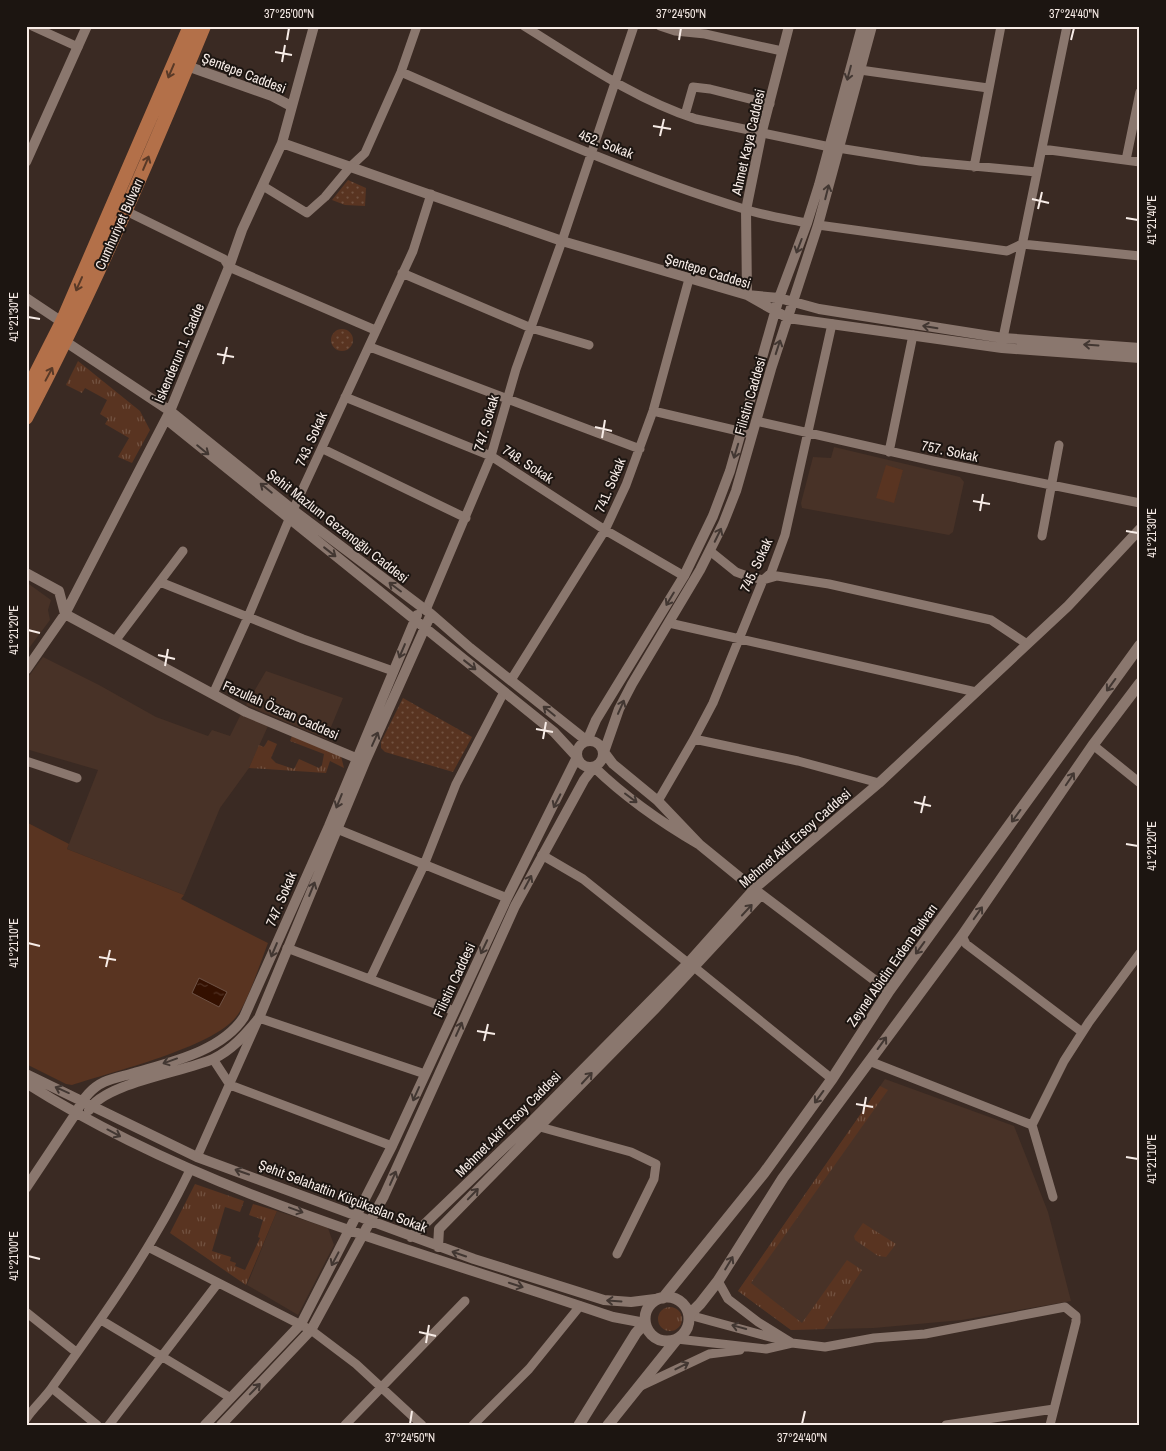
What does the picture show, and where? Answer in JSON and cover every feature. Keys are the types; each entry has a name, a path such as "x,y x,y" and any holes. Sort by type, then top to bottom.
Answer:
{"main road":[{"name":"Cumhuriyet Bulvarı","path":"26,393 62,322 190,26"},
{"name":"Cumhuriyet Bulvarı","path":"26,418 66,342 126,211 204,26"},
{"name":"Zeynel Abidin Erdem Bulvarı","path":"663,1298 764,1173 832,1079 889,991 1140,645"},
{"path":"689,1315 718,1281 783,1178 962,936 1093,745 1140,683"},
{"path":"579,1425 636,1333 645,1323 647,1310 656,1300 663,1298 676,1299 682,1303 689,1315 688,1326 608,1425"},
{"path":"645,1323 657,1339 664,1341 677,1339"}],"street":[{"path":"32,26 78,47"},
{"path":"26,162 87,26"},
{"name":"İskenderun 1. Cadde","path":"26,670 65,614 168,415 230,267 242,230 282,142 314,26"},
{"path":"263,186 306,213 324,197 365,153 401,72 417,26"},
{"path":"524,26 616,82 685,115 834,147 974,167 1036,172"},
{"name":"747. Sokak","path":"26,1188 104,1082 149,1069 217,1044 236,1030 254,1000 415,620 426,610 491,456 507,399 634,26"},
{"path":"660,26 675,31 703,30 782,51"},
{"name":"Ahmet Kaya Caddesi","path":"747,295 746,210 762,131 789,26"},
{"name":"Filistin Caddesi","path":"604,752 619,709 710,551 736,491 792,302 818,225 862,26"},
{"name":"Filistin Caddesi","path":"587,741 596,720 684,576 713,516 741,432 779,298 808,224 860,70 872,26"},
{"path":"974,167 1001,26"},
{"path":"1002,343 1067,26"},
{"name":"Şentepe Caddesi","path":"187,66 272,96 291,106"},
{"path":"860,70 988,88"},
{"name":"452. Sokak","path":"401,72 526,128 591,153 746,210 808,224"},
{"path":"685,115 693,87 710,89 770,104"},
{"path":"1126,160 1140,92"},
{"name":"Şentepe Caddesi","path":"282,142 562,240 747,295 788,318 913,335 1140,358"},
{"path":"1042,149 1140,162"},
{"name":"743. Sokak","path":"213,694 293,510 323,449 345,397 370,347 375,330 413,251 431,194"},
{"path":"126,211 224,259 230,267 375,330"},
{"path":"818,225 1007,251 1022,244 1140,256"},
{"path":"402,273 531,328 589,345"},
{"name":"741. Sokak","path":"511,680 605,530 640,449 689,279"},
{"path":"747,295 779,298 819,309 1002,343 1140,348"},
{"path":"26,298 62,322"},
{"name":"745. Sokak","path":"658,801 713,703 763,580 771,572 784,536 832,324"},
{"path":"889,452 913,335"},
{"name":"Şehit Mazlum Gezenoğlu Caddesi","path":"66,342 168,415 426,610 587,741"},
{"path":"370,347 640,449"},
{"name":"748. Sokak","path":"345,397 491,456 605,530 684,576"},
{"path":"652,411 753,434"},
{"name":"Şehit Mazlum Gezenoğlu Caddesi","path":"168,415 289,520 554,732 577,757"},
{"name":"757. Sokak","path":"756,422 889,452 1140,503"},
{"path":"1042,536 1059,445"},
{"path":"323,449 466,518"},
{"name":"Mehmet Akif Ersoy Caddesi","path":"411,1237 691,965 758,892 879,783 1068,606 1140,529"},
{"path":"114,641 183,551"},
{"path":"710,551 736,572 763,580 777,576 829,584 991,620 1027,644"},
{"path":"26,572 60,591 65,614"},
{"path":"160,582 303,639 393,671"},
{"path":"197,1157 259,1018 337,829 424,629 426,610"},
{"name":"Fezullah Özcan Caddesi","path":"65,614 246,712 356,758"},
{"path":"669,623 976,692"},
{"path":"370,979 424,865 456,784 504,692"},
{"path":"694,739 798,761 879,783"},
{"path":"700,845 671,828 608,781 594,767 586,766 577,757 578,749 587,741 596,742 612,764 658,801 700,845 758,892 889,991"},
{"path":"1093,745 1140,783"},
{"path":"594,767 600,763 604,752"},
{"name":"Filistin Caddesi","path":"357,1215 392,1146 507,898 577,757"},
{"path":"26,761 77,778"},
{"name":"Filistin Caddesi","path":"369,1220 384,1196 511,915 542,855 594,767"},
{"path":"337,829 507,898"},
{"path":"542,855 583,879 832,1079"},
{"path":"962,936 966,944 1082,1032"},
{"path":"287,948 454,1011"},
{"path":"1053,1197 1032,1125 1064,1061 1082,1032 1140,953"},
{"path":"438,1247 440,1229 540,1127 691,965"},
{"path":"87,1103 136,1082 184,1070 213,1059 236,1044 259,1018"},
{"path":"259,1018 425,1074"},
{"path":"213,1059 230,1085 392,1146"},
{"path":"869,1061 1032,1125"},
{"name":"Şehit Selahattin Küçükaslan Sokak","path":"26,1074 197,1157 357,1215 438,1247 604,1300 631,1302 663,1298"},
{"name":"Şehit Selahattin Küçükaslan Sokak","path":"26,1083 81,1115 190,1170 361,1235 626,1321 645,1323"},
{"path":"540,1127 631,1152 656,1164 654,1179 617,1254"},
{"path":"28,1414 52,1388 76,1352 101,1320 175,1202 190,1170"},
{"path":"206,1425 301,1324 351,1230 357,1215"},
{"path":"221,1425 311,1330 369,1220"},
{"path":"148,1247 311,1330 382,1388 422,1425"},
{"path":"718,1281 728,1299 741,1311 792,1342"},
{"path":"109,1425 218,1282"},
{"path":"345,1425 465,1300"},
{"path":"473,1425 529,1369 580,1306"},
{"path":"689,1315 792,1342 825,1347 874,1338 925,1334 1065,1307 1076,1316 1076,1322 1050,1425"},
{"path":"26,1312 76,1352"},
{"path":"101,1320 231,1398"},
{"path":"677,1339 686,1338 766,1349 792,1342"},
{"path":"638,1388 709,1354 754,1348"},
{"path":"52,1388 97,1425"},
{"path":"946,1425 1054,1409"}],"shaded area":[{"path":"834,447 960,477 964,482 953,532 949,535 802,508 801,503 813,457 831,458"},
{"path":"26,582 51,600 48,610 50,620 26,652"},
{"path":"43,657 99,685 156,717 208,736 212,730 230,736 241,714 268,726 249,768 220,808 184,895 67,849 98,770 26,749 26,680"},
{"path":"266,671 343,698 326,739 246,705"},
{"path":"885,1079 1014,1126 1048,1212 1071,1301 962,1320 874,1328 791,1330 738,1291"},
{"path":"277,1211 328,1228 334,1245 298,1315 247,1285"}],"green space":[{"path":"348,180 366,188 365,206 345,205 332,200"},
{"path":"342,329 350,332 353,340 350,348 342,351 334,348 331,340 334,332"},
{"path":"78,361 140,411 150,430 132,463 118,457 129,438 105,424 108,419 100,414 107,400 85,388 82,393 66,385"},
{"path":"886,465 903,470 894,503 876,498"},
{"path":"403,698 472,737 453,772 385,752 381,748 381,742"},
{"path":"292,736 341,756 344,768 330,761 326,773 249,768 259,745 264,747 268,740 277,744 271,758 276,763 294,769 299,759 319,768 322,765 324,754 290,741"},
{"path":"26,822 69,844 67,849 184,895 181,899 268,943 249,993 236,1017 224,1028 185,1048 135,1066 72,1085 66,1084 26,1064"},
{"path":"880,1086 888,1090 751,1283 802,1323 847,1260 862,1270 824,1329 791,1330 738,1291"},
{"path":"195,1184 244,1201 240,1212 225,1207 212,1251 231,1257 230,1261 236,1263 235,1266 245,1270 260,1238 258,1237 263,1220 249,1215 253,1204 277,1211 246,1285 170,1233"},
{"path":"863,1223 896,1244 886,1257 878,1256 855,1240 854,1236"},
{"path":"670,1307 675,1308 681,1314 681,1324 675,1330 670,1331 665,1330 659,1324 658,1319 659,1314 665,1308"}],"water":[{"path":"199,978 227,992 219,1007 192,993"}]}
